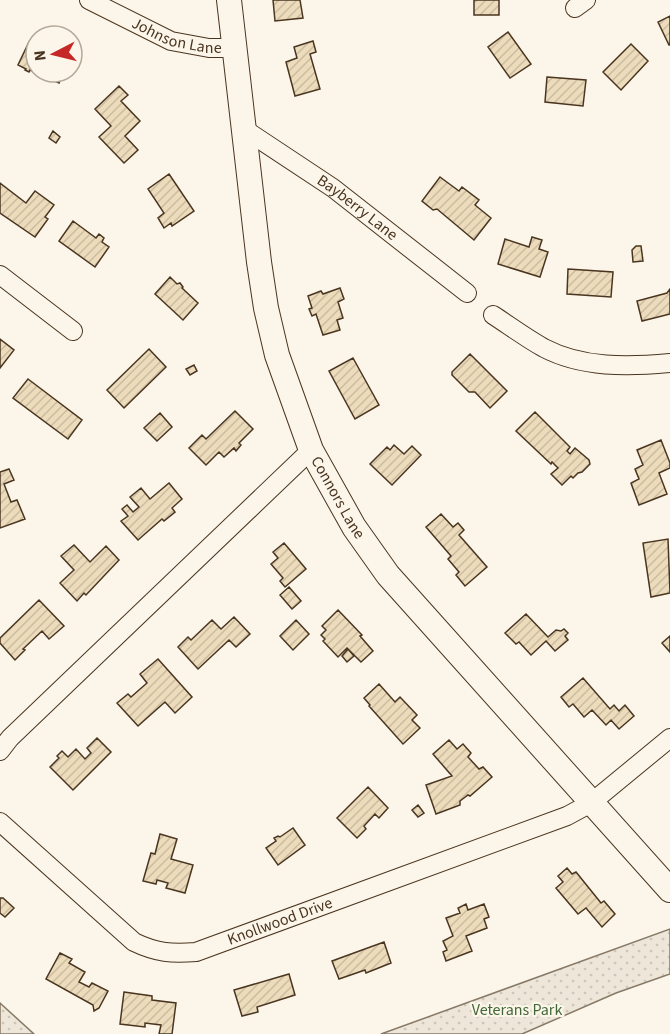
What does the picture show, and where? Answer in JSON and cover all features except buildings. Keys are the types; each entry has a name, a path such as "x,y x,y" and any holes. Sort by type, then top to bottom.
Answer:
{"street":[{"name":"Johnson Lane","path":"88,0 171,41 200,47 235,48"},
{"name":"Connors Lane","path":"229,0 259,262 271,332 284,377 311,450 354,527 388,575 670,890"},
{"name":"Bayberry Lane","path":"244,129 333,188 467,293"},
{"path":"0,275 73,331"},
{"path":"493,315 544,348 577,361 608,365 670,363"},
{"path":"0,751 10,738 311,450"},
{"name":"Knollwood Drive","path":"0,822 135,942 153,951 178,954 196,952 567,816 591,803 670,738"}],"green space":[{"name":"Veterans Park","path":"670,929 670,974 616,993 522,1034 381,1034"},
{"path":"0,1003 34,1034 0,1034"}]}
